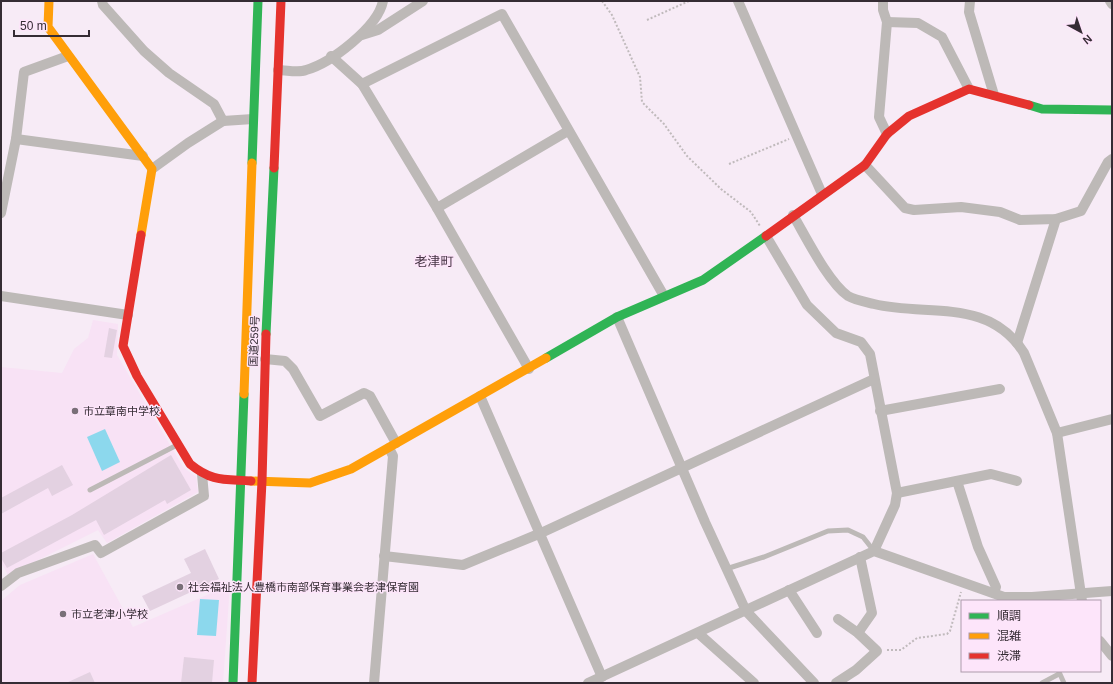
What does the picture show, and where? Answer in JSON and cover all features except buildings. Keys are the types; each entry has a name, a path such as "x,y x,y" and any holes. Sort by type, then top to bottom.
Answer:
{"main road":[{"path":"49,1 48,27 152,169 123,346 137,376 190,464 202,474 215,479 310,483 351,469 617,318 703,280 864,165 887,134 909,116 969,89 1042,109 1112,110"},
{"name":"国道259号","path":"233,683 258,1"},
{"name":"国道259号","path":"252,683 262,481 265,359 281,1"}],"street":[{"path":"102,1 103,5 144,51 169,72 214,104 223,121"},
{"path":"278,70 304,71 313,68 360,36 372,23 383,1"},
{"path":"360,36 378,30 423,1"},
{"path":"738,1 822,194"},
{"path":"883,1 883,10 887,22 879,117 887,134"},
{"path":"970,1 969,12 994,95"},
{"path":"362,84 502,14 664,296"},
{"path":"887,22 918,23 942,37 969,89"},
{"path":"1,213 16,139 24,72 68,56"},
{"path":"331,56 362,84 437,208 529,369"},
{"path":"152,169 188,143 223,121 253,119"},
{"path":"437,208 568,130"},
{"path":"16,139 143,156"},
{"path":"864,165 905,208 914,210 961,206 1000,212 1020,220 1056,219 1081,210 1108,162 1112,159"},
{"path":"793,215 832,279 848,296 886,307 965,312 987,319 1001,328 1017,343 1024,353 1057,433 1081,597"},
{"path":"1017,343 1056,219"},
{"path":"588,683 874,551 895,505 897,493 870,354 861,342 836,332 807,305 766,236"},
{"path":"1,296 128,315"},
{"path":"617,318 726,569 746,611 814,683"},
{"path":"265,359 285,362 293,369 320,416 364,393 370,396 392,446 393,456 374,683"},
{"path":"384,556 463,565 540,533 874,379"},
{"path":"880,411 1000,389"},
{"path":"480,396 602,677"},
{"path":"1057,433 1112,419"},
{"path":"1,586 18,573 95,545 101,553 204,496 202,474"},
{"path":"897,493 991,474 1017,481"},
{"path":"957,481 978,547 996,588 994,593"},
{"path":"874,551 1004,596 1081,597 1112,591"},
{"path":"858,633 872,613 860,557"},
{"path":"789,590 817,633"},
{"path":"836,683 856,670 877,651 858,633 838,619"},
{"path":"698,633 754,683"},
{"path":"1101,642 1112,656"}],"lane":[{"path":"90,490 178,445"},
{"path":"726,569 764,557 828,531 848,530 863,537 874,551"},
{"path":"1042,683 1059,672 1064,683"}],"path":[{"path":"602,1 612,15 640,77 642,102 664,124 687,156 722,189 751,212 766,236"},
{"path":"647,20 689,1"},
{"path":"729,164 796,136"},
{"path":"877,651 901,650 917,638 947,634 950,631 964,583"}],"shaded area":[{"name":"市立章南中学校","path":"93,320 118,324 117,355 183,467 196,477 198,492 107,543 98,530 8,575 1,562 1,367 62,373 74,349 88,338"},
{"name":"市立老津小学校","path":"93,554 133,627 230,585 223,683 1,683 1,601 20,585"}],"water":[{"path":"105,429 120,462 102,471 87,437"},
{"path":"200,599 219,600 216,636 197,635"}],"traffic: fast":[{"path":"252,163 258,1"},
{"path":"1029,105 1042,109 1112,110"},
{"path":"266,334 274,168"},
{"path":"546,358 617,317 703,280 766,236"},
{"path":"233,683 244,394"}],"traffic: slow":[{"path":"49,1 48,27 152,169 141,235"},
{"path":"244,394 252,163"},
{"path":"251,481 310,483 351,469 546,358"}],"traffic: jam":[{"path":"274,168 281,1"},
{"path":"766,236 865,165 887,134 909,116 969,89 1029,105"},
{"path":"141,235 123,346 137,376 190,464 212,477 251,481"},
{"path":"252,683 262,481 266,334"}],"place":[{"name":"市立章南中学校","path":"75,411"},
{"name":"社会福祉法人豊橋市南部保育事業会老津保育園","path":"180,587"},
{"name":"市立老津小学校","path":"63,614"}],"district":[{"name":"老津町","path":"434,261"}]}
